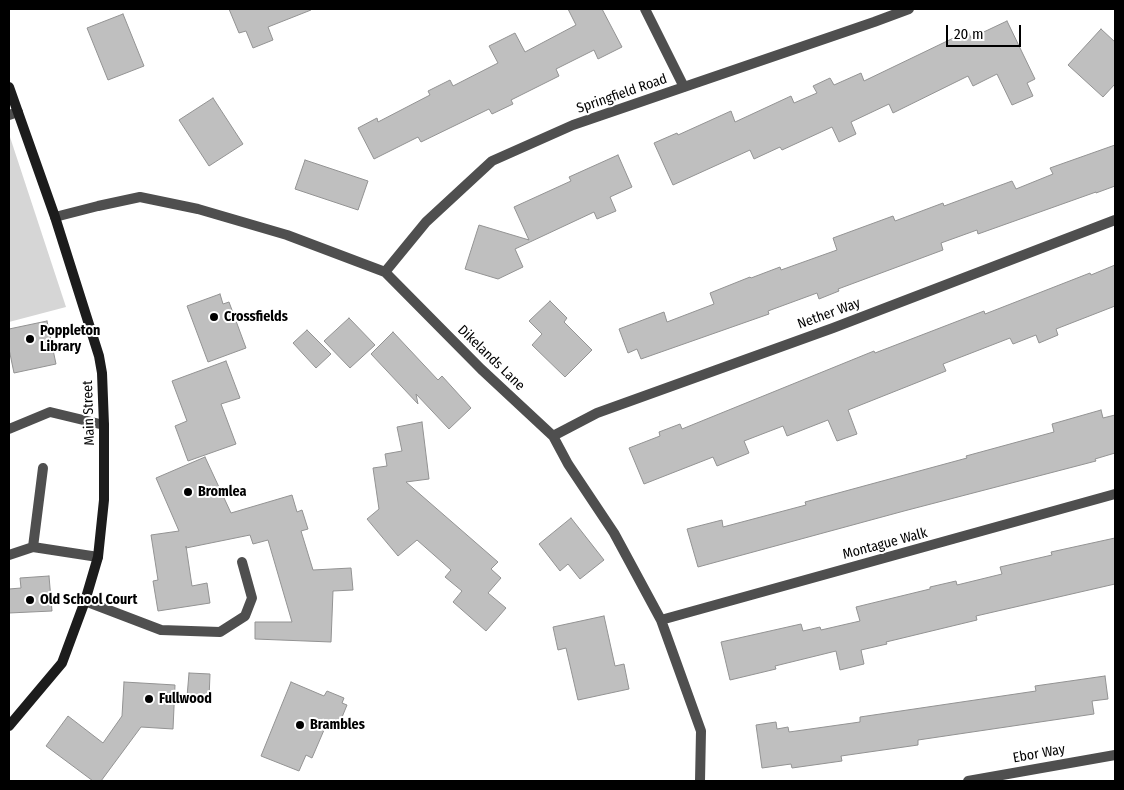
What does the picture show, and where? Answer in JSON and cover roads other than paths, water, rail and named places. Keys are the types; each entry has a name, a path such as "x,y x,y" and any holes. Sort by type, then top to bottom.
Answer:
{"street":[{"path":"645,9 684,87"},
{"name":"Springfield Road","path":"385,272 426,222 492,161 573,125 909,9"},
{"name":"Main Street","path":"9,87 13,114 55,218 99,356 102,373 104,425 104,500 98,557 85,601 62,663 9,726"},
{"name":"Dikelands Lane","path":"55,218 140,197 198,209 288,235 385,272 481,369 553,436 568,464 614,532 661,620 701,731 700,781"},
{"name":"Nether Way","path":"553,436 598,412 832,328 1115,220"},
{"path":"9,430 50,412 104,425"},
{"path":"32,547 43,468"},
{"name":"Montague Walk","path":"661,620 1115,494"},
{"path":"9,556 32,547 98,557"},
{"path":"85,601 161,630 220,632 245,616 252,598 242,562"},
{"name":"Ebor Way","path":"968,781 1115,756"}],"place":[{"name":"Crossfields","path":"214,317"},
{"name":"Poppleton Library","path":"30,339"},
{"name":"Bromlea","path":"188,492"},
{"name":"Old School Court","path":"30,600"},
{"name":"Fullwood","path":"149,699"},
{"name":"Brambles","path":"300,725"}]}
